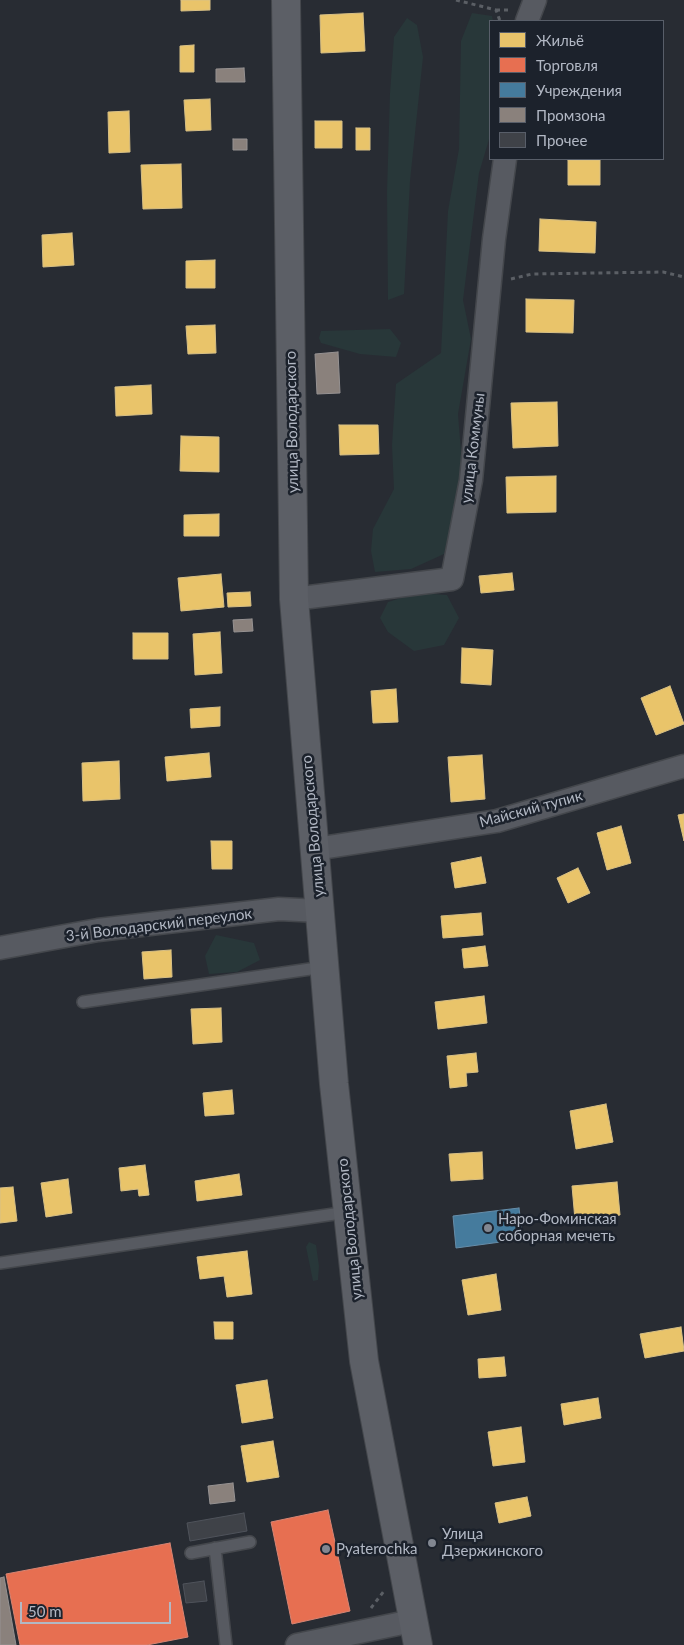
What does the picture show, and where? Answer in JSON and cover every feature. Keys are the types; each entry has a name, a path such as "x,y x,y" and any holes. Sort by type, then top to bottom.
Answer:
{"main road":[{"name":"улица Володарского","path":"286,0 294,599 324,967 364,1361 415,1633"}],"street":[{"path":"526,20 534,0"},
{"name":"улица Коммуны","path":"294,599 452,579 471,480 490,284 505,160"},
{"name":"Майский тупик","path":"315,849 498,821 684,766"},
{"name":"3-й Володарский переулок","path":"0,948 136,926 279,909 320,911"},
{"path":"297,1645 415,1633"}],"lane":[{"path":"83,1002 324,967"},
{"path":"0,1264 348,1212"},
{"path":"191,1552 250,1542"},
{"path":"215,1548 226,1645"}],"path":[{"path":"456,0 496,10 500,20"},
{"path":"490,284 532,274 663,272 684,277"},
{"path":"365,1611 371,1609 389,1585"}],"shaded area":[{"path":"472,13 492,16 493,20 489,20 489,139 479,173 463,300 471,339 458,414 463,477 444,554 411,569 375,572 371,551 373,529 394,489 392,445 396,384 441,353 448,211 459,149 461,41"},
{"path":"407,18 417,25 423,57 410,181 404,294 388,300 387,192 390,93 394,37"},
{"path":"390,329 401,343 396,357 360,354 321,343 319,338 321,331"},
{"path":"417,593 447,595 459,618 444,645 414,651 388,632 380,618 388,602"},
{"path":"216,935 254,943 260,960 237,972 209,974 205,956"},
{"path":"309,1242 316,1245 319,1266 318,1280 313,1281 306,1247"}],"building: Жильё":[{"path":"181,0 210,0 210,10 181,11"},
{"path":"363,13 365,51 321,53 320,15"},
{"path":"194,45 194,72 180,72 180,46"},
{"path":"210,99 211,130 186,131 184,100"},
{"path":"129,111 130,152 109,153 108,112"},
{"path":"315,121 342,121 342,148 315,148"},
{"path":"356,128 370,128 370,150 356,150"},
{"path":"568,160 600,160 600,185 568,185"},
{"path":"181,164 182,208 143,209 141,165"},
{"path":"540,219 596,222 595,253 539,251"},
{"path":"72,233 74,265 43,267 42,235"},
{"path":"215,260 215,288 186,288 186,261"},
{"path":"526,299 574,300 573,333 526,332"},
{"path":"215,325 216,353 188,354 186,326"},
{"path":"151,385 152,414 116,416 115,387"},
{"path":"557,402 558,446 513,448 511,403"},
{"path":"339,425 378,425 379,454 340,455"},
{"path":"181,436 219,437 219,472 180,471"},
{"path":"556,476 556,512 507,513 506,477"},
{"path":"219,514 219,536 184,536 184,515"},
{"path":"512,573 514,590 481,593 479,576"},
{"path":"221,574 224,607 181,611 178,578"},
{"path":"250,592 251,606 228,607 227,593"},
{"path":"220,632 222,673 195,675 193,634"},
{"path":"133,633 168,633 168,659 133,659"},
{"path":"462,648 493,650 491,685 461,683"},
{"path":"670,686 684,724 656,735 641,698"},
{"path":"396,689 398,722 373,723 371,691"},
{"path":"220,707 220,726 191,728 190,709"},
{"path":"209,753 211,777 167,781 165,757"},
{"path":"482,755 485,799 451,802 448,757"},
{"path":"119,761 120,799 83,801 82,763"},
{"path":"684,814 684,841 678,815"},
{"path":"621,826 631,863 607,870 597,833"},
{"path":"211,841 232,841 232,869 212,869"},
{"path":"481,857 486,883 455,888 451,863"},
{"path":"578,868 590,893 568,903 557,878"},
{"path":"481,913 483,935 443,938 441,916"},
{"path":"485,946 488,966 464,968 462,949"},
{"path":"171,950 172,977 144,979 142,952"},
{"path":"484,996 487,1023 438,1029 435,1002"},
{"path":"221,1008 222,1042 193,1044 191,1009"},
{"path":"476,1053 478,1072 466,1073 467,1086 450,1088 447,1056"},
{"path":"232,1090 234,1114 205,1116 203,1093"},
{"path":"606,1104 613,1142 576,1149 570,1111"},
{"path":"482,1152 483,1179 451,1181 449,1154"},
{"path":"145,1165 149,1195 139,1196 138,1189 121,1191 119,1168"},
{"path":"239,1174 242,1195 197,1201 195,1181"},
{"path":"68,1179 72,1213 46,1217 41,1183"},
{"path":"617,1182 620,1215 575,1220 572,1186"},
{"path":"13,1187 17,1221 0,1223 0,1188"},
{"path":"247,1251 252,1294 227,1297 224,1276 200,1279 197,1257"},
{"path":"496,1274 501,1310 468,1315 462,1280"},
{"path":"214,1322 233,1322 233,1339 215,1339"},
{"path":"681,1327 684,1351 645,1358 640,1334"},
{"path":"504,1357 506,1376 479,1378 478,1359"},
{"path":"267,1380 273,1418 242,1423 236,1385"},
{"path":"598,1398 601,1418 564,1425 561,1404"},
{"path":"521,1427 525,1462 493,1466 488,1432"},
{"path":"273,1441 279,1477 247,1482 241,1446"},
{"path":"527,1497 531,1516 499,1523 495,1503"}],"building: Торговля":[{"path":"328,1510 350,1611 292,1624 271,1522"},
{"path":"170,1543 188,1637 147,1645 20,1645 6,1574"}],"building: Учреждения":[{"name":"Наро-Фоминская соборная мечеть","path":"519,1208 523,1239 456,1248 453,1216"}],"building: Промзона":[{"path":"244,68 245,82 216,82 216,69"},
{"path":"233,139 247,139 247,150 233,150"},
{"path":"338,352 340,393 317,394 315,354"},
{"path":"252,619 253,631 234,632 233,620"},
{"path":"233,1483 235,1501 210,1504 208,1486"},
{"path":"4,1577 16,1645 0,1645 0,1578"}],"building: Прочее":[{"path":"244,1513 247,1531 190,1541 187,1523"},
{"path":"204,1581 207,1601 186,1603 183,1584"}],"place":[{"name":"Наро-Фоминская соборная мечеть","path":"488,1228"},
{"name":"Улица Дзержинского","path":"432,1543"},
{"name":"Pyaterochka","path":"326,1549"}]}
